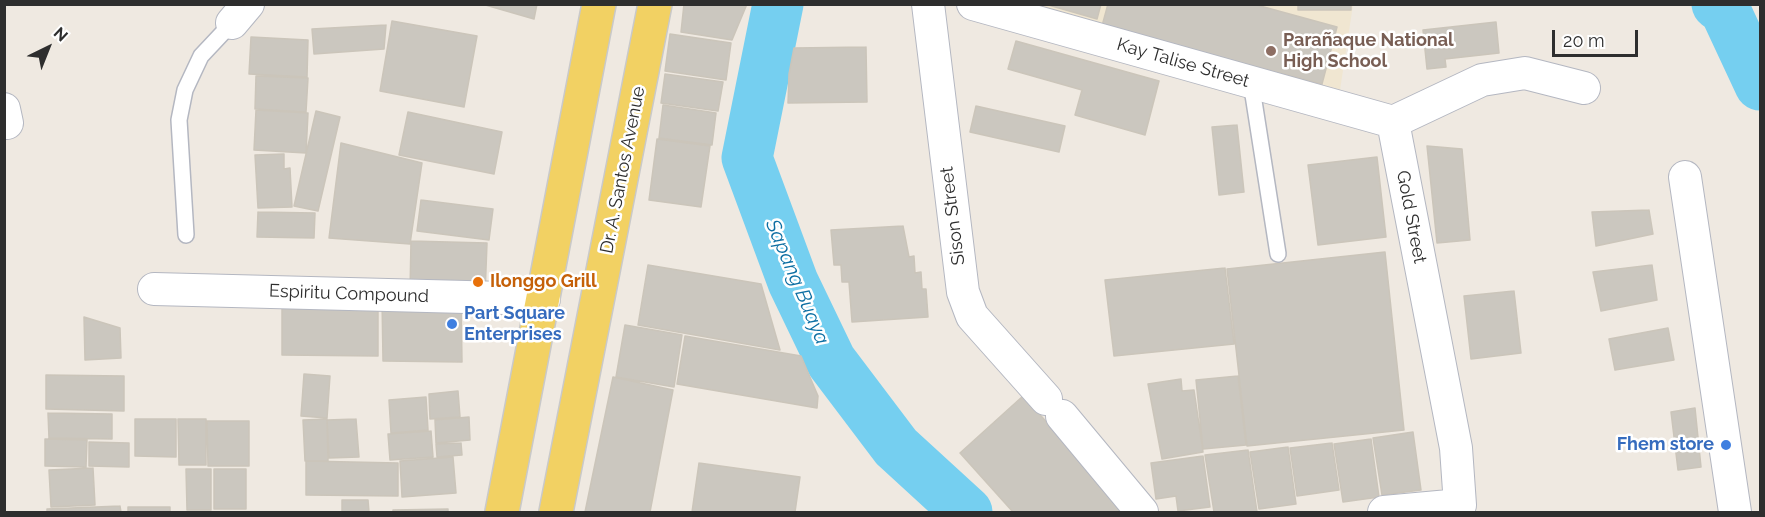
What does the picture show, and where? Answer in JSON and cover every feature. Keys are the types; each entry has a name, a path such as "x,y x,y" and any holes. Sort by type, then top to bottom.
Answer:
{"main road":[{"path":"502,513 599,4"},
{"name":"Dr. A. Santos Avenue","path":"556,513 655,4"}],"street":[{"name":"Sison Street","path":"928,4 963,292 972,316 1054,408 1142,513"},
{"name":"Kay Talise Street","path":"973,4 1393,122"},
{"path":"1393,122 1482,80 1525,73 1584,88"},
{"name":"Gold Street","path":"1393,122 1456,448 1458,509"},
{"path":"1685,177 1735,513"},
{"name":"Espiritu Compound","path":"154,289 544,299"},
{"path":"1384,513 1458,509"}],"lane":[{"path":"186,235 179,120 185,90 201,56 240,14"},
{"path":"1251,82 1278,254"}],"shaded area":[{"name":"Parañaque National High School","path":"1022,5 1353,5 1340,90"}],"building":[{"path":"482,4 537,4 534,19"},
{"path":"684,4 747,4 732,40 681,32"},
{"path":"1045,4 1101,4 1097,19"},
{"name":"Parañaque National High School","path":"1108,4 1253,4 1337,27 1322,84 1102,26"},
{"path":"1298,4 1351,4 1351,10 1298,10"},
{"path":"392,21 477,36 464,107 380,91"},
{"path":"1496,22 1499,53 1445,59 1446,67 1427,69 1423,30"},
{"path":"386,25 384,49 314,54 312,29"},
{"path":"670,34 731,43 726,80 665,71"},
{"path":"251,37 308,40 307,77 249,74"},
{"path":"1016,41 1159,81 1145,135 1075,115 1082,90 1008,69"},
{"path":"866,47 867,102 788,103 789,74 794,48"},
{"path":"665,74 723,82 718,111 661,103"},
{"path":"256,76 308,78 306,112 255,109"},
{"path":"663,105 716,113 712,145 659,138"},
{"path":"976,106 1065,126 1059,152 970,132"},
{"path":"256,110 308,113 306,153 254,150"},
{"path":"316,111 340,117 318,211 294,206"},
{"path":"408,112 502,132 494,174 399,155"},
{"path":"1237,125 1244,192 1219,195 1212,127"},
{"path":"657,139 710,146 701,207 649,200"},
{"path":"341,143 422,163 410,244 329,238"},
{"path":"1427,146 1462,149 1470,240 1437,243"},
{"path":"284,154 284,169 290,168 292,207 258,208 255,155"},
{"path":"1377,157 1386,237 1318,245 1308,165"},
{"path":"421,200 493,209 489,240 417,231"},
{"path":"1649,210 1653,234 1596,246 1592,212"},
{"path":"258,212 315,213 314,238 257,237"},
{"path":"903,226 909,257 914,256 915,273 921,272 922,289 926,289 928,317 852,322 849,282 842,282 841,265 834,265 831,230"},
{"path":"411,241 487,243 485,295 410,292"},
{"path":"1385,252 1404,430 1247,446 1227,269"},
{"path":"648,265 761,284 780,350 638,325"},
{"path":"1652,265 1657,300 1601,311 1593,272"},
{"path":"1225,268 1234,344 1114,356 1105,280"},
{"path":"1514,291 1521,353 1471,359 1464,296"},
{"path":"282,296 378,297 378,356 282,355"},
{"path":"382,299 461,299 462,362 383,361"},
{"path":"84,317 120,328 121,358 85,360"},
{"path":"625,325 682,335 674,387 616,377"},
{"path":"1668,328 1674,360 1615,370 1609,339"},
{"path":"685,336 801,356 818,396 817,408 677,384"},
{"path":"304,374 330,376 327,418 301,416"},
{"path":"46,375 124,376 124,411 46,409"},
{"path":"1238,376 1246,445 1203,449 1196,380"},
{"path":"613,377 673,390 650,512 585,512"},
{"path":"1181,379 1182,391 1194,390 1203,452 1162,459 1148,384"},
{"path":"458,391 460,417 430,419 429,394"},
{"path":"1023,396 1128,512 1013,512 960,453"},
{"path":"426,397 428,430 391,433 389,400"},
{"path":"1695,408 1701,467 1678,470 1671,412"},
{"path":"48,413 112,414 112,439 49,438"},
{"path":"469,417 470,440 436,443 435,420"},
{"path":"135,419 176,419 176,457 135,456"},
{"path":"178,419 206,419 206,465 179,465"},
{"path":"327,419 328,461 305,461 303,420"},
{"path":"356,419 359,457 329,458 327,420"},
{"path":"207,421 249,421 249,466 208,466"},
{"path":"431,431 433,457 390,460 388,434"},
{"path":"1413,432 1421,490 1382,495 1373,438"},
{"path":"45,439 87,440 86,467 45,466"},
{"path":"1371,439 1379,497 1343,502 1334,444"},
{"path":"89,442 129,443 129,467 89,466"},
{"path":"461,443 462,455 437,457 436,444"},
{"path":"1332,443 1339,490 1297,496 1290,448"},
{"path":"1288,447 1296,504 1259,509 1250,452"},
{"path":"1248,450 1257,512 1214,512 1205,455"},
{"path":"1203,456 1210,507 1178,511 1176,496 1156,499 1151,463"},
{"path":"453,457 456,493 402,497 400,461"},
{"path":"306,461 398,463 398,496 306,495"},
{"path":"699,463 800,477 795,512 692,512"},
{"path":"93,468 95,505 51,507 49,470"},
{"path":"186,469 211,469 211,510 187,510"},
{"path":"214,469 246,469 246,509 214,509"},
{"path":"342,500 368,500 369,512 342,512"},
{"path":"120,506 121,512 47,512 47,509"},
{"path":"128,507 170,507 170,512 128,512"},
{"path":"448,509 448,512 393,512 393,510"}],"waterway":[{"name":"Sapang Buaya","path":"778,4 747,158 793,282 831,361 896,447 967,512"},
{"path":"1717,4 1725,10 1760,85"}],"place":[{"name":"Parañaque National High School","path":"1271,51"},
{"name":"Ilonggo Grill","path":"478,282"},
{"name":"Part Square Enterprises","path":"452,324"},
{"name":"Fhem store","path":"1726,445"}]}
